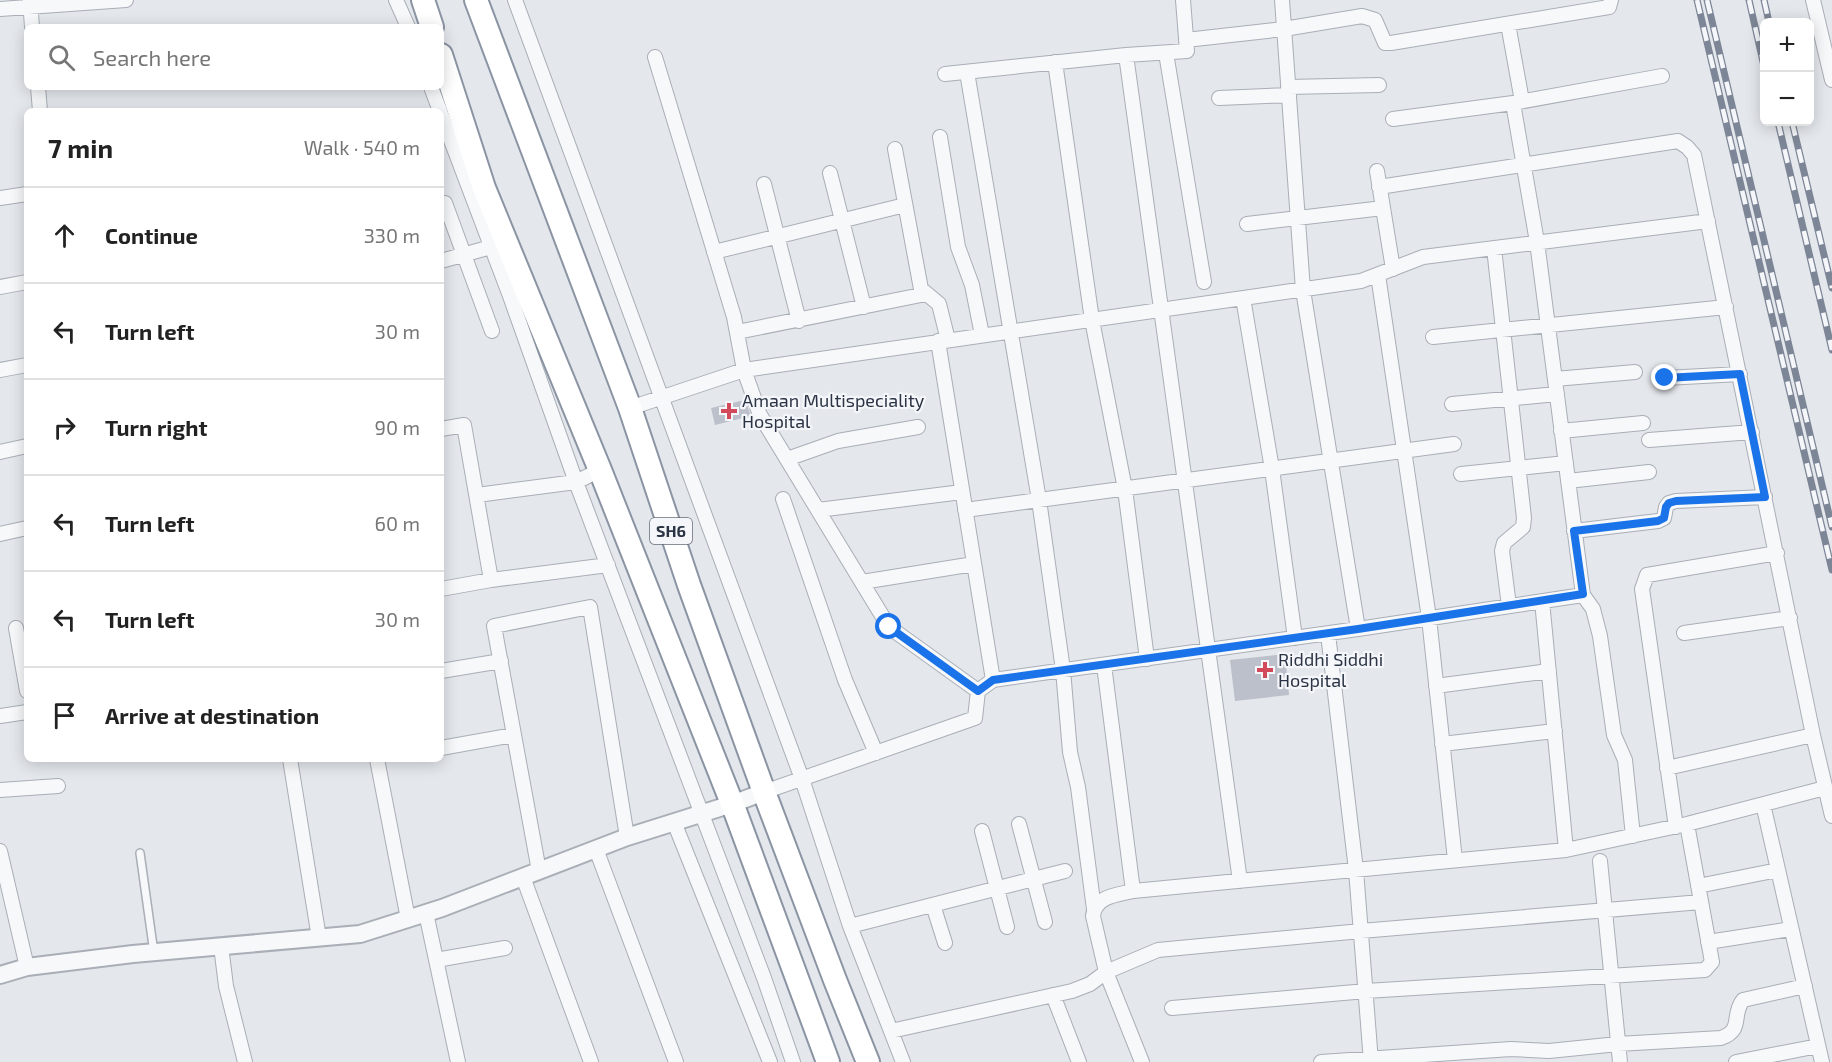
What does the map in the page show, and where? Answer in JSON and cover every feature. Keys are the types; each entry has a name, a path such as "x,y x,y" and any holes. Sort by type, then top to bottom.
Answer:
{"highway":[{"path":"423,0 431,24"},
{"name":"SH6","path":"476,0 630,408 689,585 764,792 868,1062"},
{"path":"444,64 484,188 600,470 732,804 828,1062"}],"street":[{"path":"0,9 30,3 126,0"},
{"path":"396,0 407,24"},
{"path":"515,0 802,778 850,926 903,1062"},
{"path":"945,74 1187,51 1183,0"},
{"path":"1282,0 1303,290 1358,629"},
{"path":"1186,40 1284,29 1362,16 1375,20 1385,43 1391,43 1609,7 1611,0"},
{"path":"1813,0 1832,80"},
{"path":"30,3 32,24"},
{"path":"1508,24 1524,166 1537,242 1583,594 1593,609 1600,636 1614,735 1624,760 1633,836"},
{"path":"1166,53 1204,282"},
{"path":"1126,55 1159,310 1210,650 1240,881"},
{"path":"655,57 734,317 744,370 760,415 889,627 978,691"},
{"path":"1055,62 1092,320 1125,489 1147,659"},
{"path":"967,72 1039,500 1063,670 1070,752 1078,787 1094,916 1106,972 1142,1062"},
{"path":"1393,119 1517,102 1662,76"},
{"path":"1219,98 1379,85"},
{"path":"38,90 40,108"},
{"path":"431,90 438,108"},
{"path":"444,124 793,1062"},
{"path":"940,138 958,247 972,285 982,335"},
{"path":"1379,188 1678,141 1695,155 1813,735 1832,816"},
{"path":"895,149 921,289 939,304 962,492 993,680"},
{"path":"1377,171 1393,269"},
{"path":"830,173 864,307"},
{"path":"764,184 799,321"},
{"path":"0,198 24,194"},
{"path":"445,202 492,330"},
{"path":"714,252 905,205"},
{"path":"1247,224 1383,208"},
{"path":"630,408 744,370 1361,281 1423,257 1708,221"},
{"path":"444,260 491,247"},
{"path":"1494,248 1524,518 1522,527 1504,543 1502,551 1509,606"},
{"path":"1378,275 1429,618 1455,860"},
{"path":"0,286 24,282"},
{"path":"737,332 926,294"},
{"path":"1243,298 1272,469 1295,638"},
{"path":"1433,337 1726,307"},
{"path":"0,370 24,366"},
{"path":"1555,379 1635,372"},
{"path":"1665,378 1740,374"},
{"path":"1452,404 1557,394"},
{"path":"1561,431 1643,423"},
{"path":"444,428 464,425 491,580"},
{"path":"787,459 837,441 918,427"},
{"path":"1648,440 1752,432"},
{"path":"965,510 1454,444"},
{"path":"0,452 24,447"},
{"path":"1461,474 1566,463"},
{"path":"477,495 576,482 600,470"},
{"path":"1568,481 1648,472"},
{"path":"818,510 962,492"},
{"path":"1574,531 1658,521 1664,518 1669,503 1676,501 1765,497"},
{"path":"783,499 845,680 876,753"},
{"path":"0,534 24,529"},
{"path":"1172,1008 1366,991 1705,970 1712,962 1698,886 1667,768 1642,589 1647,575 1777,553"},
{"path":"862,582 974,564"},
{"path":"444,588 608,565"},
{"path":"0,975 27,967 154,952 360,934 426,913 627,837 732,804 975,718 978,691 993,680 1358,629 1583,594"},
{"path":"1542,601 1566,850"},
{"path":"540,871 494,626 590,607 627,837"},
{"path":"1683,633 1790,618"},
{"path":"16,628 24,665"},
{"path":"1328,633 1356,870 1371,1060"},
{"path":"444,670 501,661"},
{"path":"1104,665 1133,891"},
{"path":"1436,686 1549,671"},
{"path":"0,716 24,712"},
{"path":"1442,744 1555,731"},
{"path":"444,747 514,735"},
{"path":"1667,768 1813,735"},
{"path":"290,762 319,938"},
{"path":"378,762 408,919"},
{"path":"0,790 58,786"},
{"path":"1094,909 1104,898 1133,891 1566,850 1681,825 1825,788"},
{"path":"1763,804 1822,1062"},
{"path":"674,822 770,1062"},
{"path":"1019,824 1045,922"},
{"path":"982,831 1007,927"},
{"path":"596,849 676,1062"},
{"path":"0,851 27,967"},
{"path":"1600,861 1620,1062"},
{"path":"1698,886 1778,870"},
{"path":"850,926 1065,871"},
{"path":"523,877 591,1062"},
{"path":"891,1031 1083,988 1106,972 1158,950 1701,902"},
{"path":"933,904 945,943"},
{"path":"426,913 458,1062"},
{"path":"1708,942 1791,929"},
{"path":"221,946 226,986 245,1062"},
{"path":"436,960 505,948"},
{"path":"1321,1062 1511,1049 1549,1051 1618,1044 1722,1038 1730,1035 1736,1028 1737,1011 1743,1000 1804,986"},
{"path":"1053,995 1079,1062"},
{"path":"1736,1062 1818,1046"}],"lane":[{"path":"140,853 154,952"}],"building":[{"path":"745,400 751,416 715,425 711,408"},
{"path":"1285,654 1289,695 1235,701 1230,660"}],"railway":[{"path":"1697,0 1832,570"},
{"path":"1707,0 1832,527"},
{"path":"1749,0 1760,48"},
{"path":"1764,0 1768,18"},
{"path":"1779,126 1832,350"},
{"path":"1793,126 1832,288"}],"place":[{"name":"Amaan Multispeciality Hospital","path":"729,411"},
{"name":"Riddhi Siddhi Hospital","path":"1265,670"}],"route":[{"path":"889,627 978,691 993,680 1358,629 1583,594 1574,531 1658,521 1664,518 1669,503 1676,501 1765,497 1740,374 1665,378"}]}
